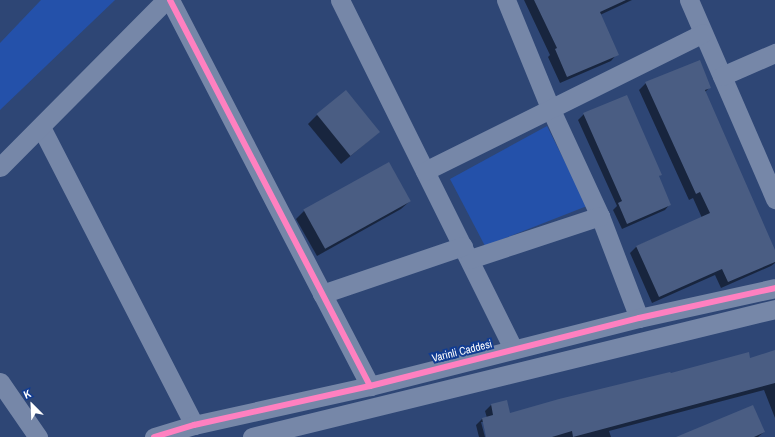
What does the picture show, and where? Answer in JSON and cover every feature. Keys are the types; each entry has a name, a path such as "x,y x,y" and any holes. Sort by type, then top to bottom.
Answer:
{"street":[{"path":"0,167 166,0"},
{"path":"170,0 370,386"},
{"path":"340,0 513,348"},
{"path":"506,0 551,110 600,216 639,318"},
{"path":"689,0 774,192"},
{"path":"425,171 551,110 703,33"},
{"path":"722,76 775,53"},
{"path":"41,127 194,425"},
{"path":"322,294 600,216"},
{"name":"Varinli Caddesi","path":"154,437 194,425 370,386 513,348 775,288"},
{"path":"252,437 280,434 775,309"},
{"path":"0,382 38,437"}],"shaded area":[{"path":"41,0 115,0 0,110 0,43"},
{"path":"547,126 587,206 485,246 450,179"}],"building":[{"path":"534,0 626,0 600,12 619,55 567,77 555,49 557,48"},
{"path":"700,60 711,88 705,90 775,250 775,262 728,282 722,269 659,297 636,246 710,213 700,192 696,194 645,82"},
{"path":"346,90 380,132 350,156 316,114"},
{"path":"627,95 662,175 659,176 671,205 627,224 618,203 622,201 583,113"},
{"path":"389,162 411,201 325,249 303,210"},
{"path":"775,350 775,383 573,437 572,431 552,437 486,437 482,418 493,415 491,404 507,400 510,413 559,399 670,372 671,373 749,352 750,358"},
{"path":"753,405 765,432 754,437 676,437"}],"cycle path":[{"path":"170,0 370,386"},
{"path":"154,437 194,425 370,386 639,318 775,288"}]}
